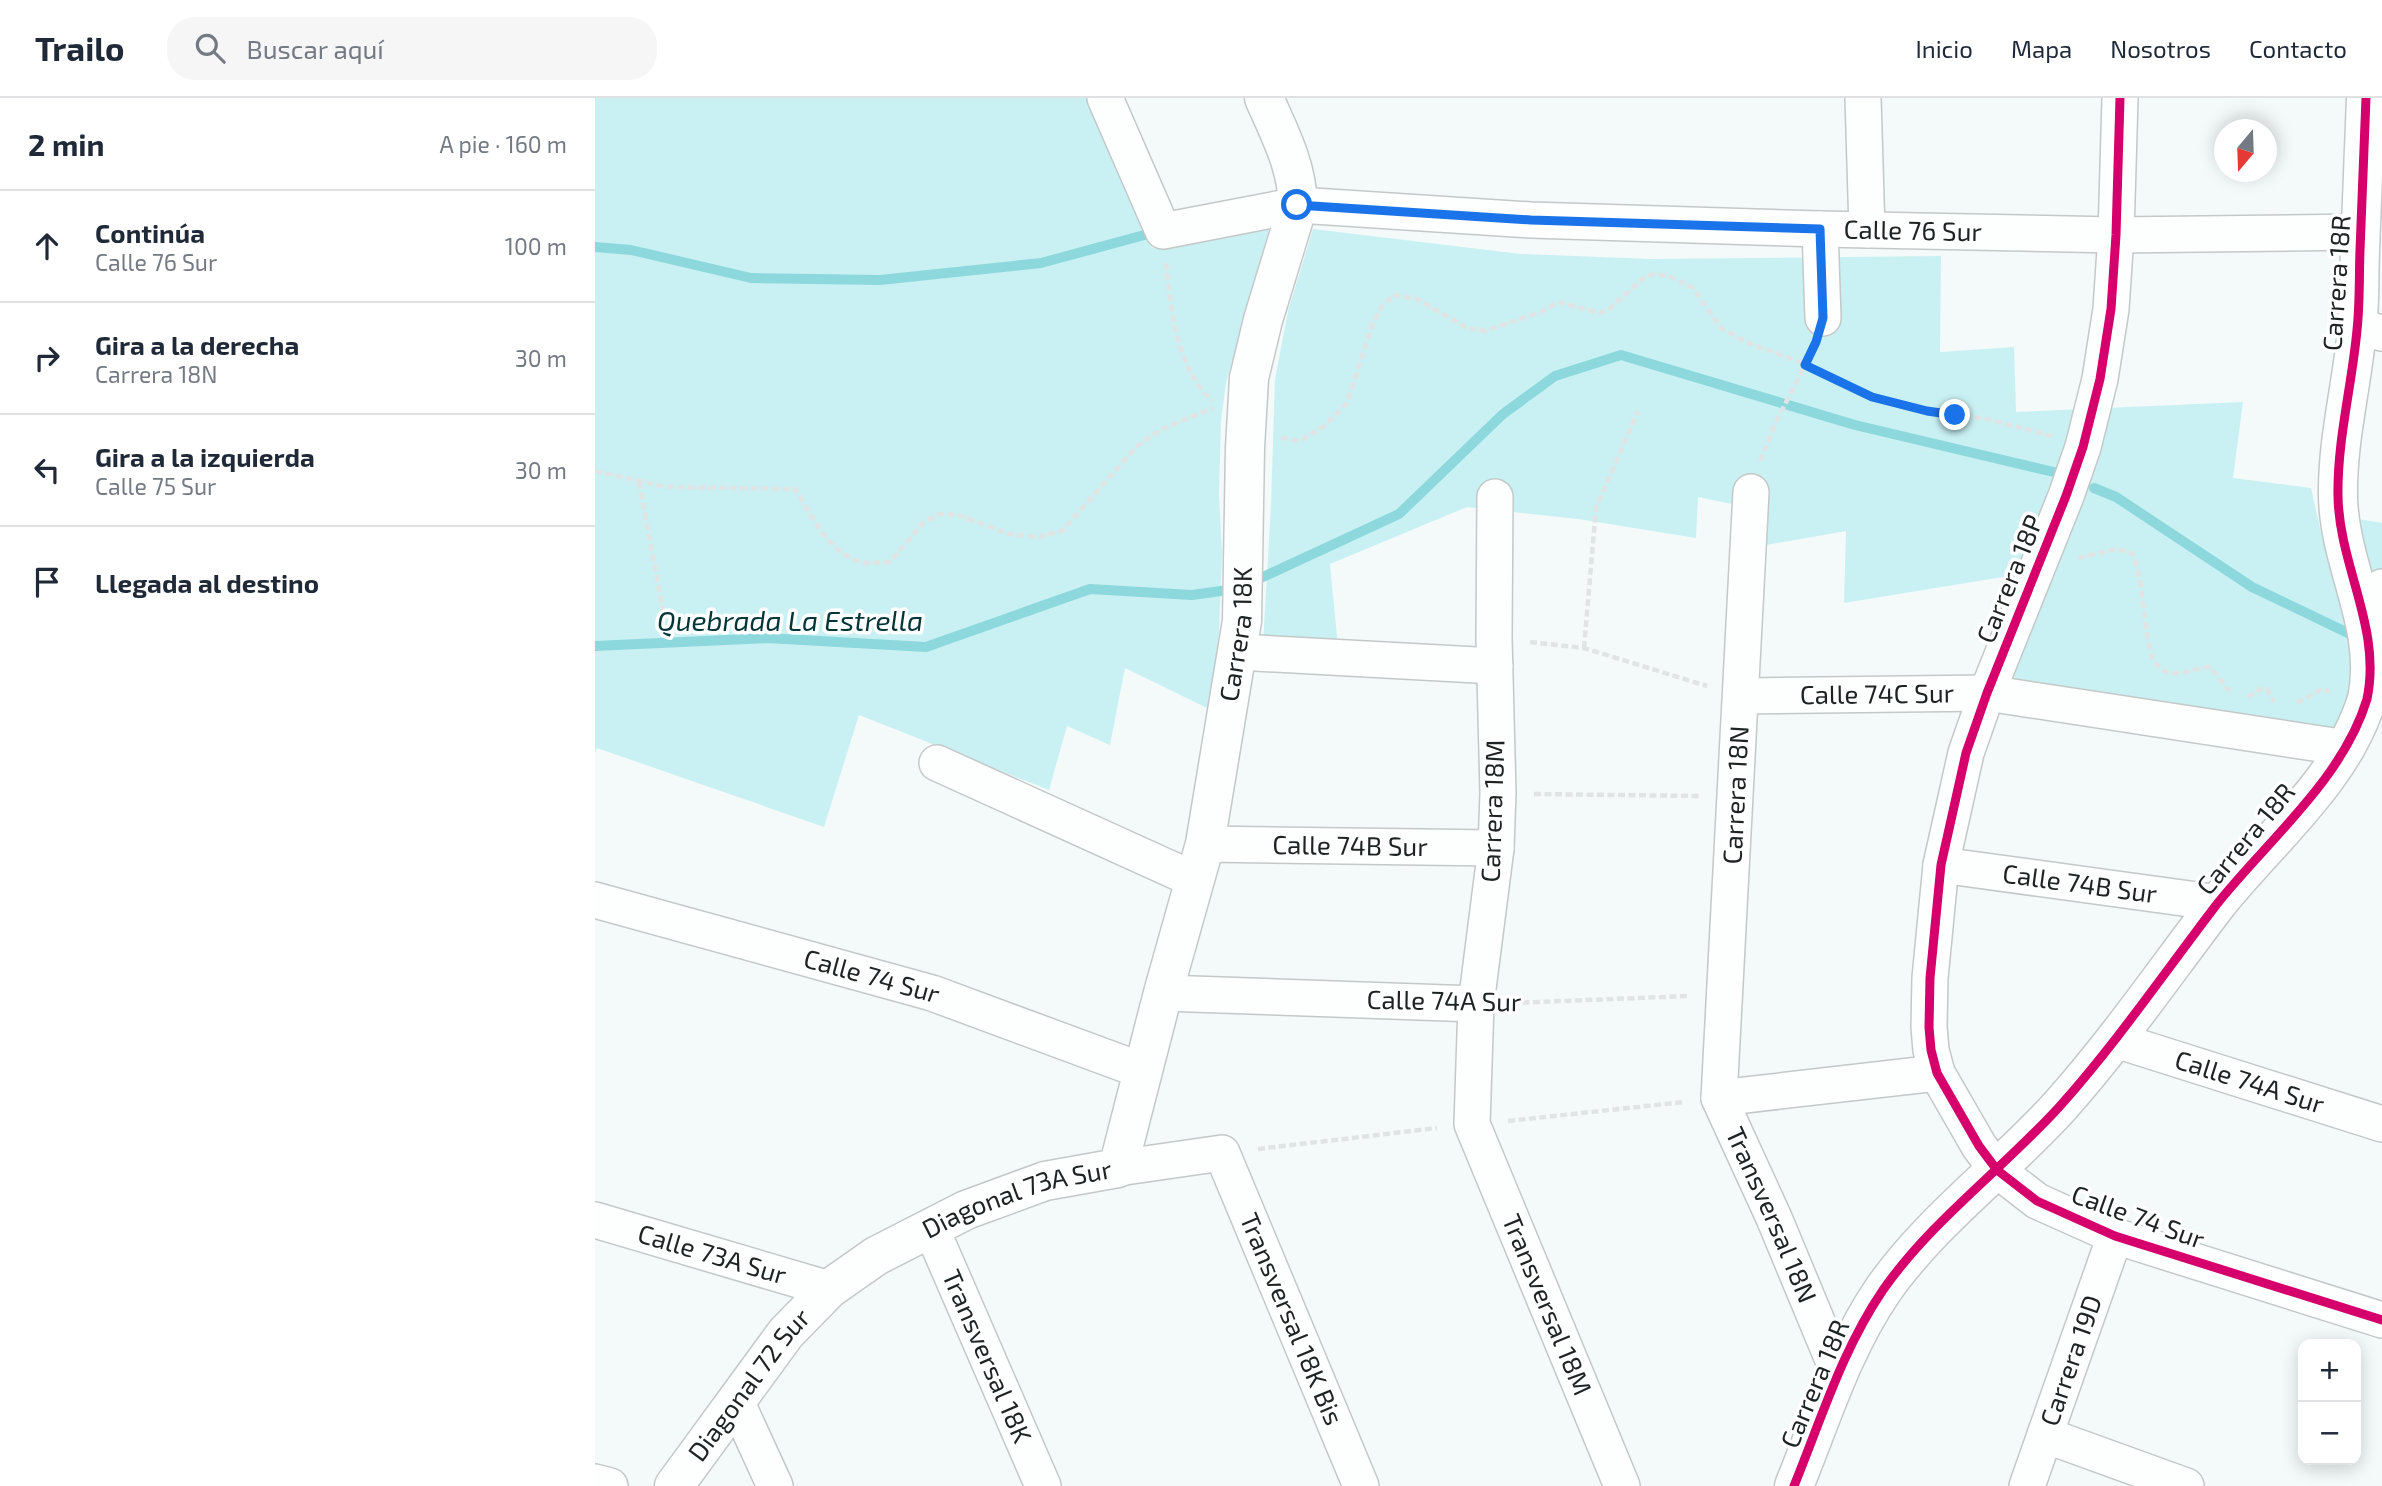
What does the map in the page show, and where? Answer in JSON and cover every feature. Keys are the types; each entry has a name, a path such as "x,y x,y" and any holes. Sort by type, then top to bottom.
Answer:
{"street":[{"path":"1105,98 1163,231"},
{"name":"Carrera 18K","path":"1118,1168 1205,844 1238,652 1242,621 1232,420 1249,378 1297,205 1293,163 1264,98"},
{"path":"1863,98 1867,230"},
{"name":"Carrera 18P","path":"1937,1073 1929,1027 1930,978 1941,866 1966,753 2083,447 2100,379 2110,321 2116,235 2120,98"},
{"name":"Carrera 18R","path":"1794,1486 1838,1372 1860,1327 1882,1291 1907,1259 2059,1107 2116,1041 2219,903 2347,748 2366,702 2372,679 2369,625 2345,542 2338,496 2339,471 2370,330 2361,232 2366,98"},
{"name":"Calle 76 Sur","path":"1163,231 1297,205 1531,220 1820,229 2116,235 2361,232"},
{"path":"1820,229 1823,318"},
{"name":"Carrera 18N","path":"1719,1098 1751,492"},
{"name":"Carrera 18M","path":"1472,1124 1476,1004 1496,848 1498,793 1495,498"},
{"path":"2369,625 2382,587"},
{"path":"1238,652 1495,652"},
{"name":"Calle 74C Sur","path":"1742,696 1987,693 2347,748"},
{"path":"937,762 1195,880"},
{"name":"Calle 74B Sur","path":"1205,844 1496,848"},
{"name":"Calle 74B Sur","path":"1941,866 2219,903"},
{"name":"Calle 74 Sur","path":"595,900 932,993 1143,1071"},
{"name":"Calle 74A Sur","path":"1163,993 1476,1004"},
{"name":"Calle 74A Sur","path":"2116,1041 2382,1124"},
{"path":"1719,1098 1937,1073"},
{"name":"Calle 74 Sur","path":"1937,1073 1966,1126 1997,1170 2037,1200 2115,1236 2382,1320"},
{"name":"Transversal 18N","path":"1719,1098 1774,1218 1838,1372"},
{"name":"Transversal 18M","path":"1472,1124 1622,1486"},
{"name":"Diagonal 73A Sur","path":"829,1289 876,1256 967,1210 1045,1181 1222,1153"},
{"name":"Transversal 18K Bis","path":"1222,1153 1361,1486"},
{"name":"Calle 73A Sur","path":"595,1220 829,1289"},
{"name":"Transversal 18K","path":"931,1228 1043,1486"},
{"name":"Carrera 19D","path":"2027,1486 2115,1236"},
{"name":"Diagonal 72 Sur","path":"674,1486 786,1333 829,1289"},
{"path":"736,1401 775,1486"},
{"path":"2045,1436 2178,1485"},
{"path":"595,1482 610,1486"}],"path":[{"path":"1163,231 1170,306 1186,366 1199,389 1232,420"},
{"path":"595,471 666,488 795,489 815,522 839,551 865,563 890,562 923,523 939,514 958,515 1009,534 1039,537 1062,531 1137,446 1160,430 1209,408 1232,420 1300,441 1324,426 1347,403 1372,325 1382,306 1395,295 1417,299 1467,328 1485,331 1558,302 1599,313 1608,310 1641,281 1653,275 1669,276 1693,288 1721,328 1746,342 1805,365 1872,397 1927,411 1987,419 2083,447"},
{"path":"1775,424 1816,342 1823,318"},
{"path":"1584,648 1596,508 1638,411"},
{"path":"639,482 665,621"},
{"path":"2044,553 2059,559 2098,555 2117,549 2133,554 2141,577 2153,660 2165,672 2176,674 2210,667 2231,694 2241,698 2260,689 2267,689 2279,708"},
{"path":"1495,652 1584,648 1742,696"},
{"path":"2290,707 2321,690 2366,702"},
{"path":"1498,793 1736,797"}],"shaded area":[{"path":"595,98 1087,98 1152,248 1270,225 1226,383 1221,421 1219,494 1222,553 1219,633 1209,709 1125,668 1110,745 1067,726 1049,790 859,715 824,827 597,748 595,753"},
{"path":"1313,229 1521,254 1651,259 1941,256 1940,352 2014,347 2016,412 2243,402 2233,478 2311,488 2323,541 2347,608 2359,659 2343,717 2332,733 1976,681 2009,576 1844,603 1846,531 1738,550 1741,506 1698,497 1696,538 1578,519 1467,507 1330,564 1338,647 1263,644 1275,379 1288,311"},
{"path":"2358,519 2382,523 2382,595 2367,557"}],"waterway":[{"name":"Quebrada La Estrella","path":"595,247 631,250 751,278 880,280 1041,263 1148,234"},
{"name":"Quebrada La Estrella","path":"1263,577 1399,514 1503,414 1555,376 1621,355 1855,425 2058,473"},
{"name":"Quebrada La Estrella","path":"2094,488 2116,497 2252,587 2350,634"},
{"name":"Quebrada La Estrella","path":"595,646 767,638 926,647 1090,589 1192,595 1228,590"}],"cycle path":[{"path":"2120,98 2111,309 2100,379 2083,447 2066,496 1987,693 1966,753 1941,865 1930,978 1931,1050 1937,1073 1979,1146 1997,1170 2037,1201 2115,1236 2382,1320"},
{"path":"1794,1486 1844,1361 1883,1290 1923,1241 2038,1129 2081,1082 2217,904 2302,808 2341,756 2356,728 2367,699 2369,647 2340,522 2338,475 2358,320 2366,98"}],"route":[{"path":"1297,205 1531,220 1820,229 1823,318 1805,365 1872,397 1955,415"}]}
